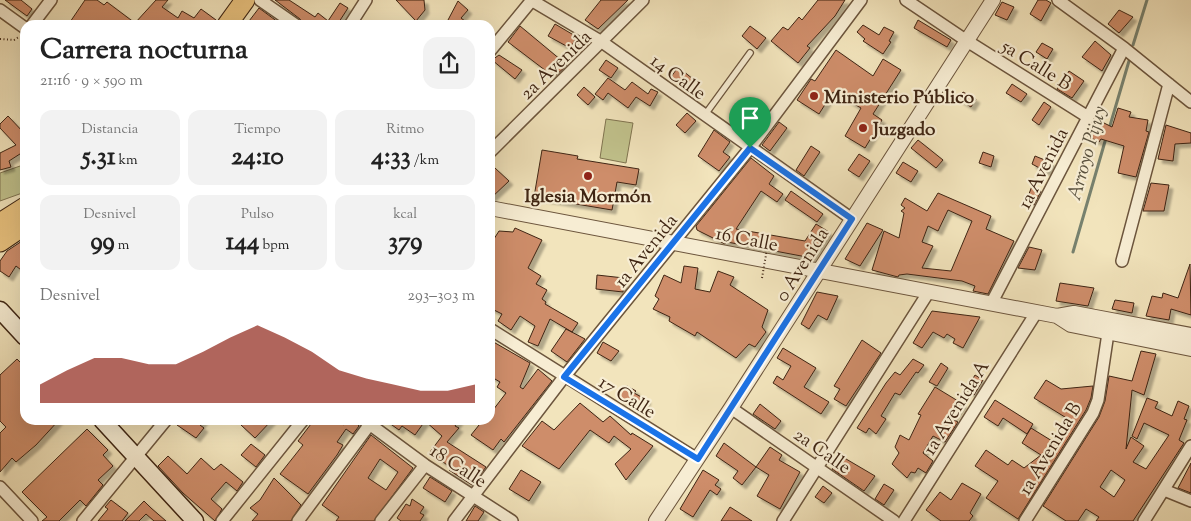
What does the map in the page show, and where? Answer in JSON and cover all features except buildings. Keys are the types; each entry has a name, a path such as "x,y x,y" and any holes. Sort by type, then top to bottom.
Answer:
{"main road":[{"path":"231,20 245,0"},
{"path":"0,223 20,210"},
{"path":"0,242 20,228"},
{"path":"0,310 20,332"},
{"path":"107,425 195,521"}],"street":[{"path":"36,20 51,0"},
{"path":"260,0 289,20"},
{"path":"353,20 366,0"},
{"path":"495,46 532,0"},
{"name":"14 Calle","path":"532,0 602,42 852,219"},
{"name":"2a Avenida","path":"495,147 644,0"},
{"name":"1a Avenida","path":"454,521 564,377 750,148 861,0"},
{"name":"5a Calle B","path":"906,0 967,41 1088,117"},
{"name":"0 Avenida","path":"656,521 732,408 993,0"},
{"path":"1058,0 1124,48 1191,102"},
{"path":"0,10 20,24"},
{"name":"1a Avenida","path":"992,304 1124,48"},
{"path":"1122,261 1168,84"},
{"name":"16 Calle","path":"495,209 928,293 1057,316"},
{"path":"783,521 928,293"},
{"path":"1057,316 1074,312 1191,335"},
{"name":"1a Avenida A","path":"904,521 1036,313"},
{"path":"1057,316 1071,325 1191,349"},
{"name":"17 Calle","path":"495,332 698,459"},
{"name":"1a Avenida B","path":"1025,521 1093,413 1098,400 1108,333"},
{"name":"2a Calle","path":"732,408 894,521"},
{"path":"83,521 162,425"},
{"path":"222,521 299,425"},
{"path":"298,521 366,425"},
{"name":"18 Calle","path":"374,425 425,465 512,521"},
{"path":"1144,521 1191,446"},
{"path":"381,521 425,465"},
{"path":"0,487 32,521"},
{"path":"1164,490 1191,500"}],"lane":[{"path":"704,116 750,53"}],"path":[{"path":"0,39 14,40 20,36"},
{"path":"762,278 767,249"}],"green space":[{"path":"606,119 633,123 626,163 600,158"},
{"path":"20,166 20,194 0,201 0,173"}],"waterway":[{"name":"Arroyo Pijuy","path":"1133,45 1147,0"},
{"name":"Arroyo Pijuy","path":"1109,129 1129,61"},
{"name":"Arroyo Pijuy","path":"1073,252 1106,138"}],"place":[{"name":"Ministerio Público","path":"814,96"},
{"name":"Juzgado","path":"863,128"},
{"name":"Iglesia Mormón","path":"588,176"}],"route":[{"path":"750,148 852,219 698,459 564,377 750,148"}]}
